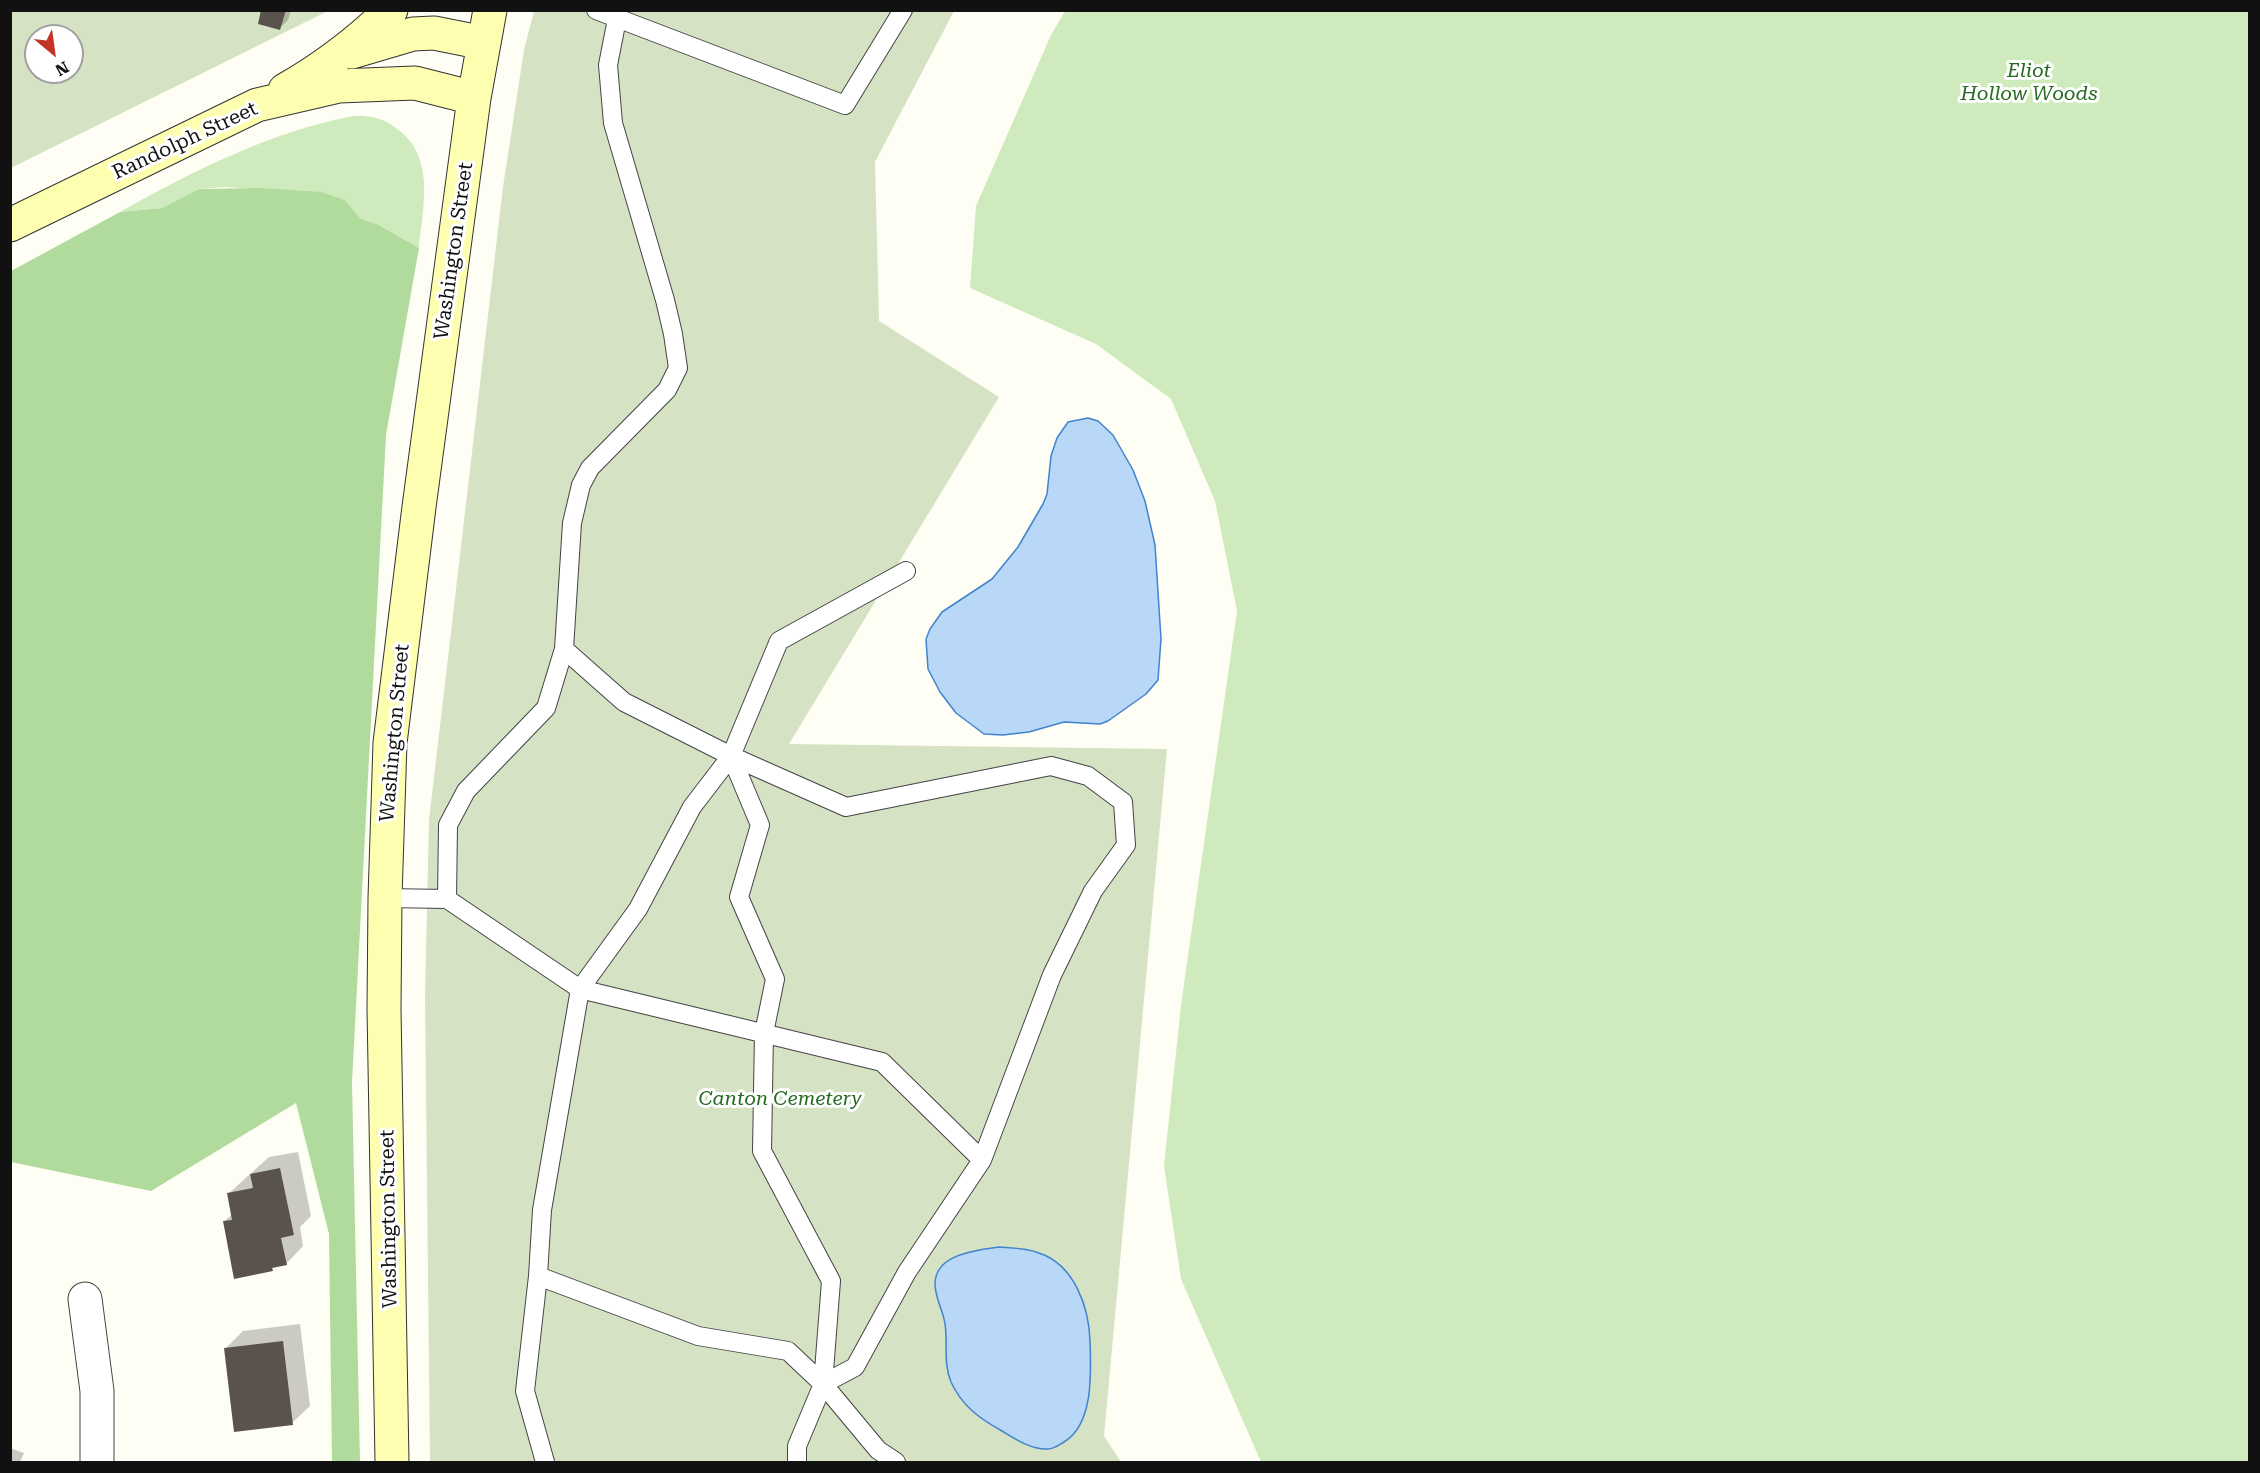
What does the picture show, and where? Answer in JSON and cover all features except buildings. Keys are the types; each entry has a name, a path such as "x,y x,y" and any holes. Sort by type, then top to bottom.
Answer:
{"main road":[{"name":"Washington Street","path":"392,1462 384,1009 390,743 474,98 490,10"},
{"path":"330,62 378,15"},
{"path":"257,105 330,62 360,49 413,34 434,33 484,43"},
{"name":"Randolph Street","path":"10,225 257,105 350,85 415,83 474,98"}],"street":[{"path":"85,1299 98,1391 97,1462"}],"lane":[{"path":"596,10 845,105 903,10"},
{"path":"447,899 448,825 466,791 546,708 564,649 572,523 581,485 590,468 667,390 678,368 674,334 665,300 613,123 608,65 617,19"},
{"path":"545,1462 525,1391 538,1276 542,1210 580,989 638,909 692,807 731,756 779,641 906,572"},
{"path":"564,649 624,702 731,756 846,807 1051,766 1088,776 1123,802 1126,845 1093,891 1052,975 982,1160 907,1272 855,1367 823,1384"},
{"path":"731,756 760,825 739,897 775,979 764,1033 762,1150 831,1281 823,1384 797,1446 797,1462"},
{"path":"385,898 447,899 580,989 882,1062 982,1160"},
{"path":"538,1276 698,1336 788,1351 823,1384 878,1450 896,1462"}],"green space":[{"path":"11,11 328,11 11,168"},
{"name":"Canton Cemetery","path":"534,11 954,11 875,162 879,321 999,397 789,744 1167,749 1104,1436 1121,1462 430,1462 425,997 429,820 503,187 524,50"},
{"name":"Eliot Hollow Woods","path":"1065,11 2249,11 2249,1462 1261,1462 1181,1279 1164,1166 1181,1005 1237,611 1215,501 1171,399 1096,344 970,288 976,206 1051,35"},
{"path":"353,116 376,118 386,122 409,139 417,153 424,183 419,248 377,224 361,219 345,200 297,191 224,187 199,189 162,208 120,212 204,168 262,143 322,123"},
{"path":"261,188 321,192 345,200 361,219 377,224 419,248 386,435 352,1082 360,1462 332,1462 329,1234 296,1103 151,1191 11,1162 11,271 120,212 162,208 199,189"}],"water":[{"path":"1088,418 1098,421 1113,435 1133,470 1145,501 1155,545 1161,639 1158,680 1146,694 1108,721 1100,724 1064,722 1029,732 1003,735 984,734 956,713 940,692 928,669 926,639 942,612 992,579 1018,547 1047,494 1051,456 1057,438 1068,422"},
{"path":"999,1247 1030,1250 1051,1259 1062,1267 1078,1289 1087,1315 1091,1367 1086,1410 1074,1434 1052,1448 1042,1449 1030,1446 986,1422 972,1411 955,1391 949,1375 946,1360 945,1324 935,1289 937,1274 942,1266 959,1255"}]}
